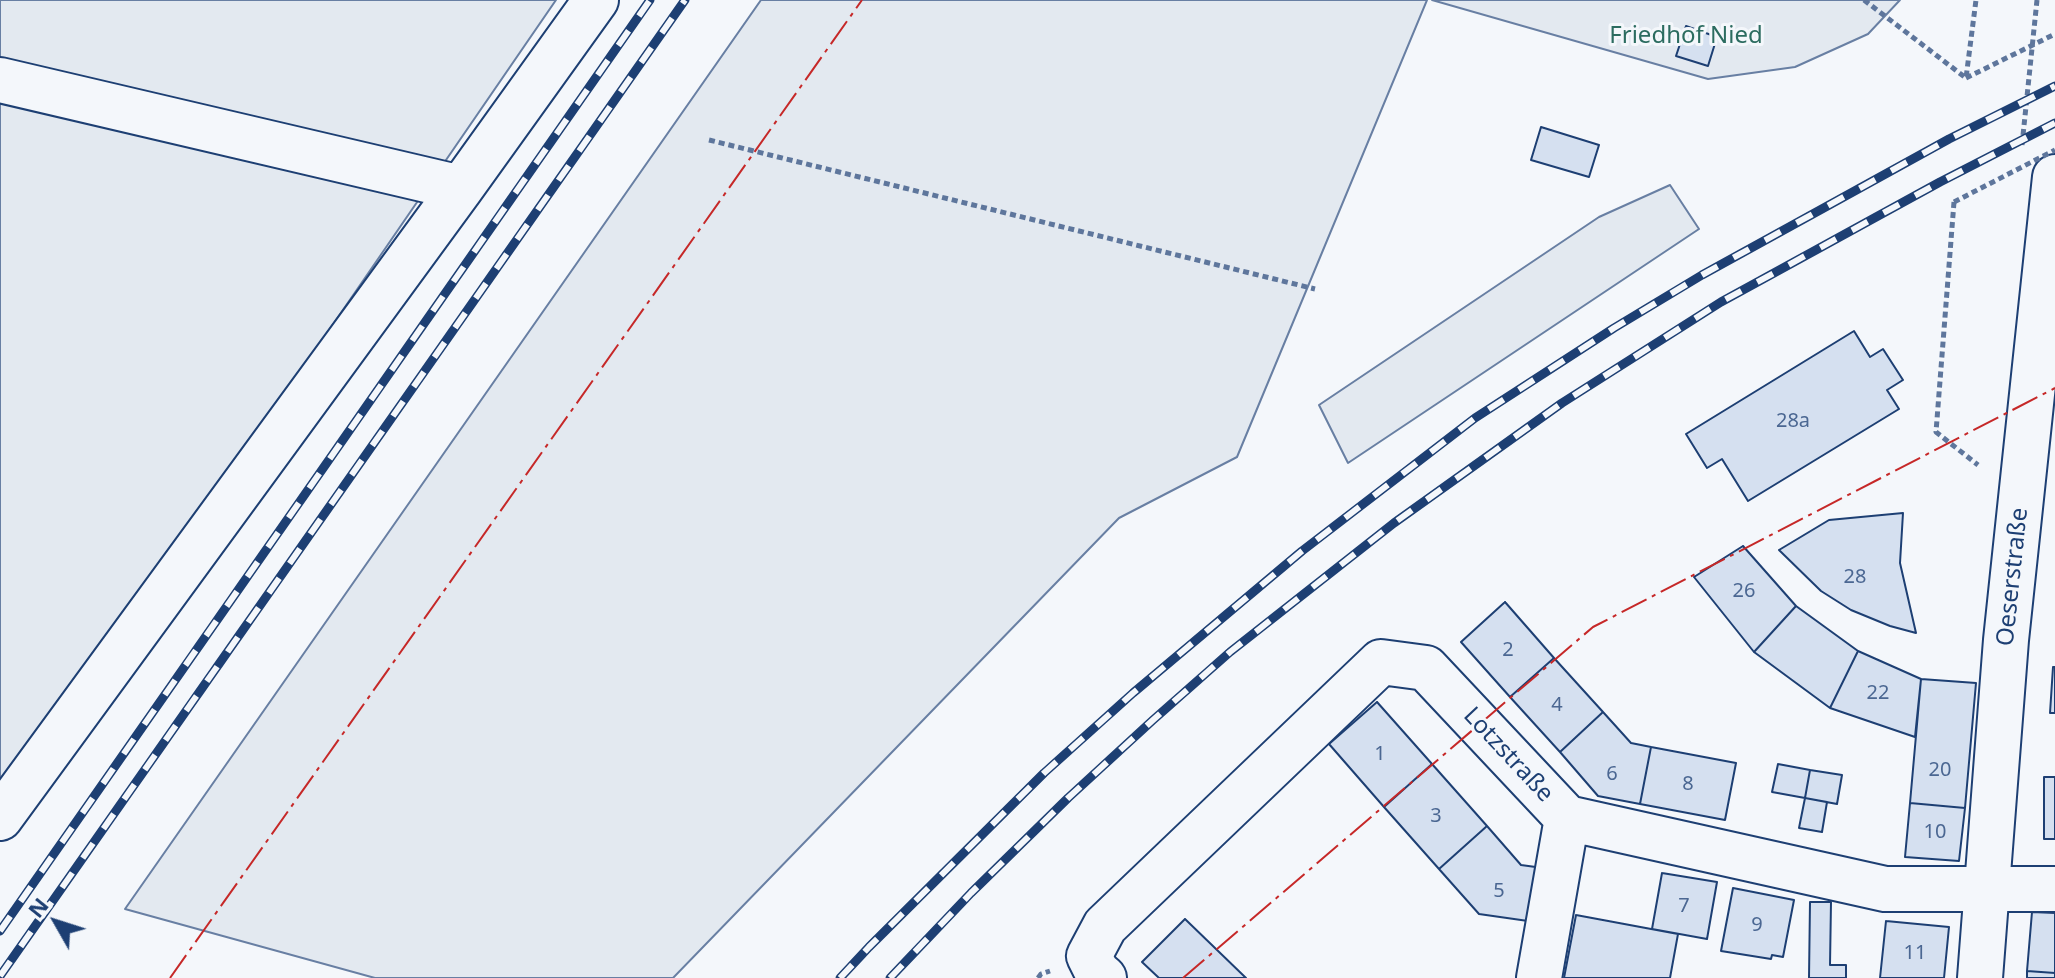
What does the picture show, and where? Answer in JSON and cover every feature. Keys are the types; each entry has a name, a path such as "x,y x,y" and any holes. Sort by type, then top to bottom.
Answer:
{"street":[{"path":"0,818 596,0"},
{"path":"0,80 461,188"},
{"name":"Oeserstraße","path":"1980,978 2006,640 2055,177"},
{"name":"Lotzstraße","path":"1096,967 1105,926 1381,662 1426,668 1567,818 1885,889 2055,889"},
{"path":"1539,978 1567,818"}],"path":[{"path":"1864,0 1966,78"},
{"path":"1966,78 1976,0"},
{"path":"1966,78 2055,34"},
{"path":"709,140 1315,289"},
{"path":"1989,473 1936,432 1954,202 2055,150"}],"green space":[{"path":"0,0 556,0 0,809"},
{"path":"761,0 1427,0 1237,457 1119,518 673,978 375,978 125,909"},
{"name":"Friedhof Nied","path":"1432,0 1900,0 1868,34 1795,67 1708,79"},
{"path":"1670,185 1699,229 1348,463 1319,405 1599,217"}],"building":[{"path":"1686,26 1717,37 1708,66 1676,56"},
{"path":"1541,127 1599,145 1589,177 1531,160"},
{"path":"1854,331 1870,357 1883,349 1903,380 1887,390 1899,409 1748,501 1722,459 1707,468 1686,434"},
{"path":"1903,513 1900,563 1916,633 1851,610 1821,591 1779,550 1829,520"},
{"path":"1743,546 1796,606 1754,652 1694,577"},
{"path":"1505,602 1554,658 1510,697 1461,642"},
{"path":"1796,606 1858,651 1830,708 1754,652"},
{"path":"1858,651 1921,679 1915,737 1830,708"},
{"path":"1554,658 1603,712 1560,752 1510,697"},
{"path":"2053,667 2055,713 2050,713"},
{"path":"1921,679 1976,683 1965,808 1910,803"},
{"path":"1377,702 1432,764 1384,807 1329,744"},
{"path":"1603,712 1631,743 1651,747 1640,804 1598,796 1560,752"},
{"path":"1651,747 1736,763 1725,820 1640,804"},
{"path":"1432,764 1487,826 1439,869 1384,807"},
{"path":"1778,764 1810,770 1805,798 1772,792"},
{"path":"1810,770 1842,775 1837,804 1805,798"},
{"path":"2044,777 2055,777 2055,839 2044,839"},
{"path":"1805,798 1827,802 1822,832 1799,828"},
{"path":"1910,803 1965,808 1959,861 1905,857"},
{"path":"1487,826 1521,865 1543,868 1535,922 1479,914 1439,869"},
{"path":"1662,873 1717,882 1707,939 1652,929"},
{"path":"1733,888 1794,900 1783,957 1772,955 1771,959 1721,951"},
{"path":"1810,902 1831,902 1830,965 1846,965 1846,978 1809,978"},
{"path":"2032,912 2055,913 2055,973 2027,971"},
{"path":"1576,915 1678,934 1670,978 1564,978"},
{"path":"1185,919 1246,978 1159,978 1142,962"},
{"path":"1886,921 1949,927 1944,978 1880,978"},
{"path":"2027,971 2055,973 2055,978 2027,978"}],"railway":[{"path":"0,931 650,0"},
{"path":"0,976 685,0"},
{"path":"840,978 1044,773 1133,693 1302,551 1475,418 1702,275 1949,139 2055,86"},
{"path":"890,978 971,893 1153,720 1230,652 1394,523 1562,403 1721,302 2055,123"}],"power":[{"path":"170,978 862,0"},
{"path":"1183,978 1593,627 2055,388"}]}
